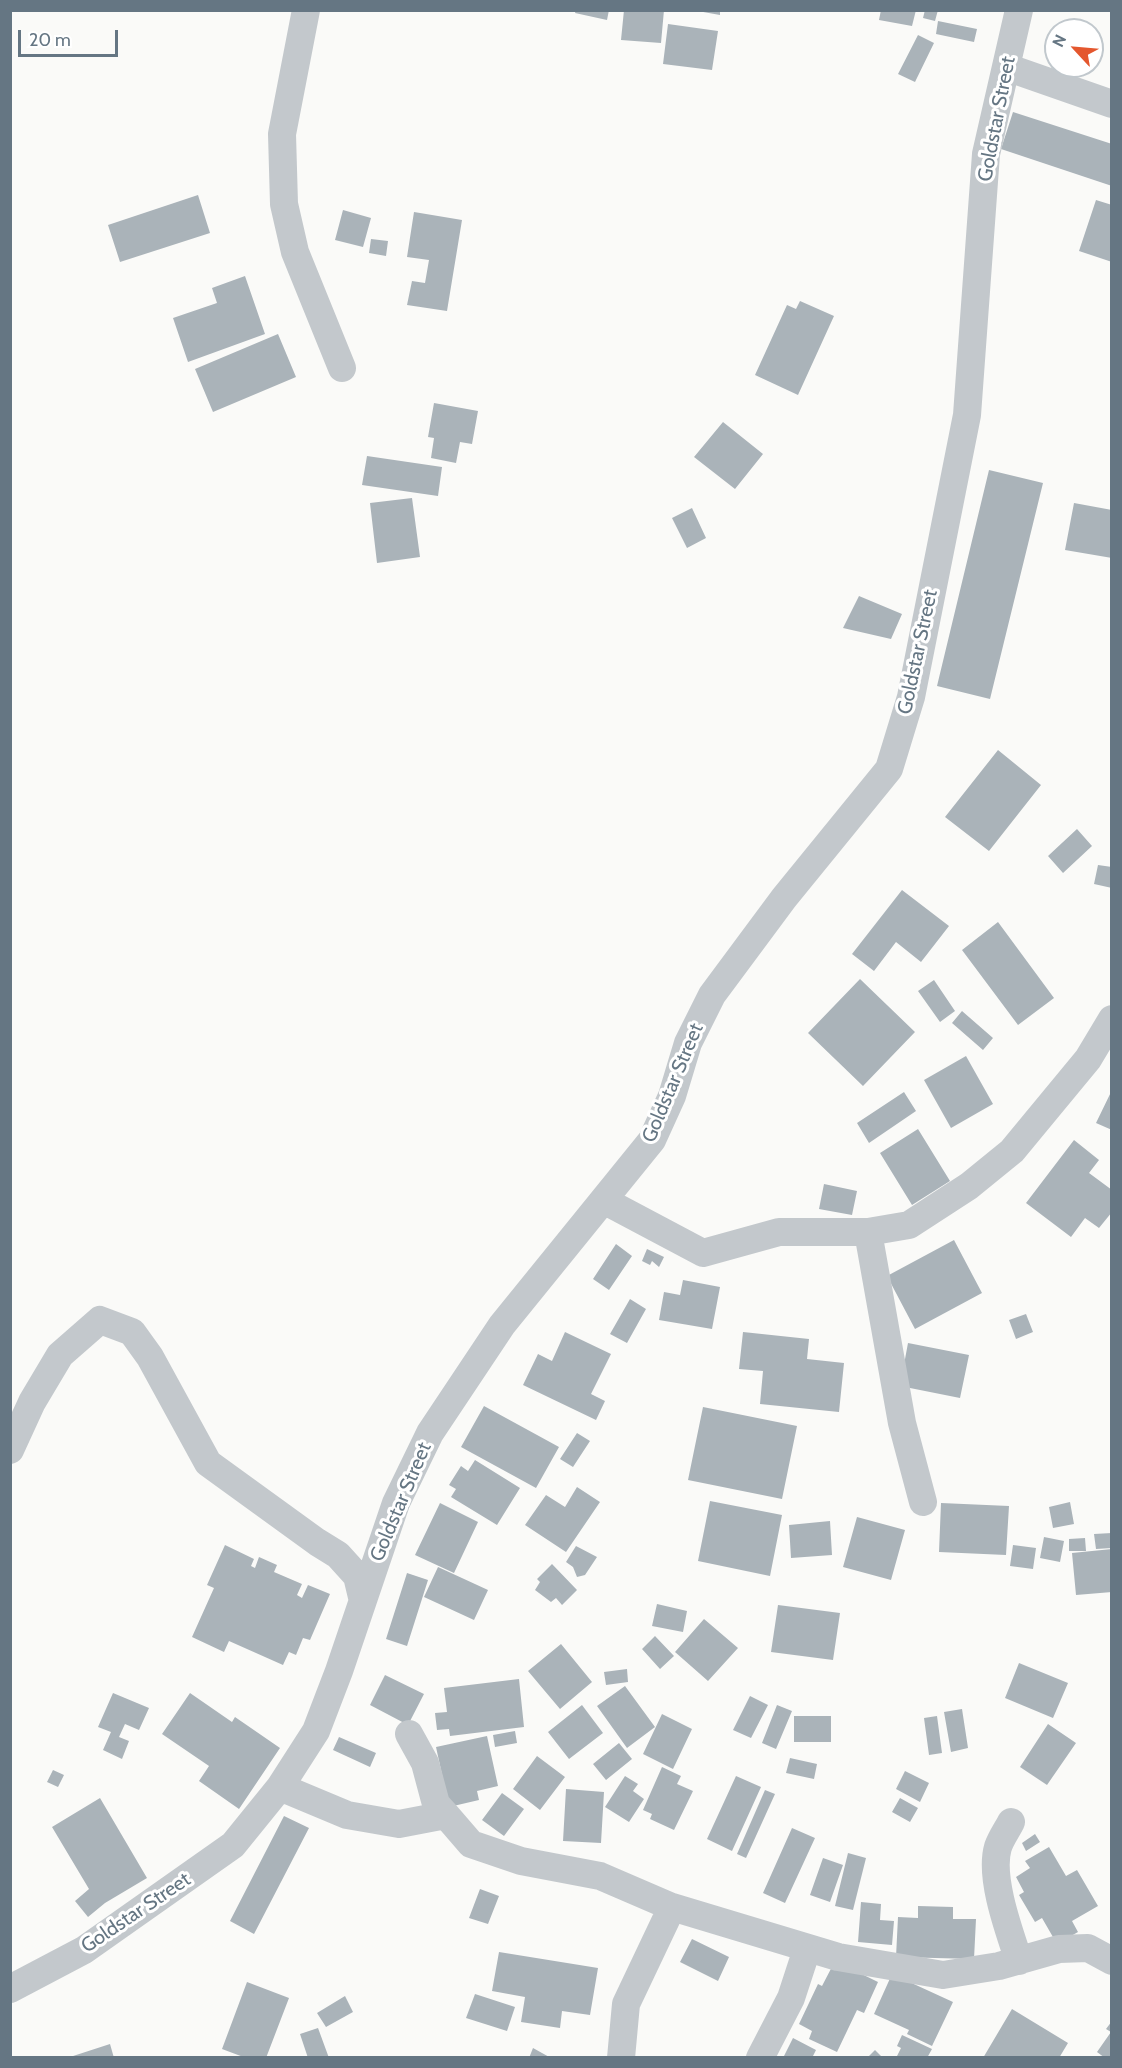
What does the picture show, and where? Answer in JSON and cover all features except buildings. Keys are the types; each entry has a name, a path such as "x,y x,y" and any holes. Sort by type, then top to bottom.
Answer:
{"street":[{"path":"306,10 282,134 284,204 295,252 342,368"},
{"name":"Goldstar Street","path":"10,1989 84,1950 233,1845 280,1787 316,1731 339,1671 362,1597 396,1503 430,1433 502,1325 605,1201 652,1140 672,1096 688,1042 712,995 784,898 889,770 911,697 967,415 986,154 1019,10"},
{"path":"1006,67 1112,104"},
{"path":"605,1201 703,1252 779,1232 868,1232 909,1225 969,1186 1012,1150 1100,1062 1112,1019"},
{"path":"868,1232 902,1423 923,1502"},
{"path":"10,1450 32,1402 60,1355 100,1320 118,1325 132,1332 150,1357 208,1463 308,1537 338,1555 357,1576 362,1597"},
{"path":"409,1734 425,1763 436,1804 471,1844 521,1861 600,1876 672,1907 731,1923 807,1949 903,1970 943,1975 1019,1960 1059,1949 1088,1948 1112,1961"},
{"path":"280,1787 347,1815 399,1824 446,1815"},
{"path":"1011,1822 998,1848 998,1878 1006,1922 1019,1960"},
{"path":"621,2058 626,2004 672,1907"},
{"path":"760,2058 791,1998 807,1949"}]}
